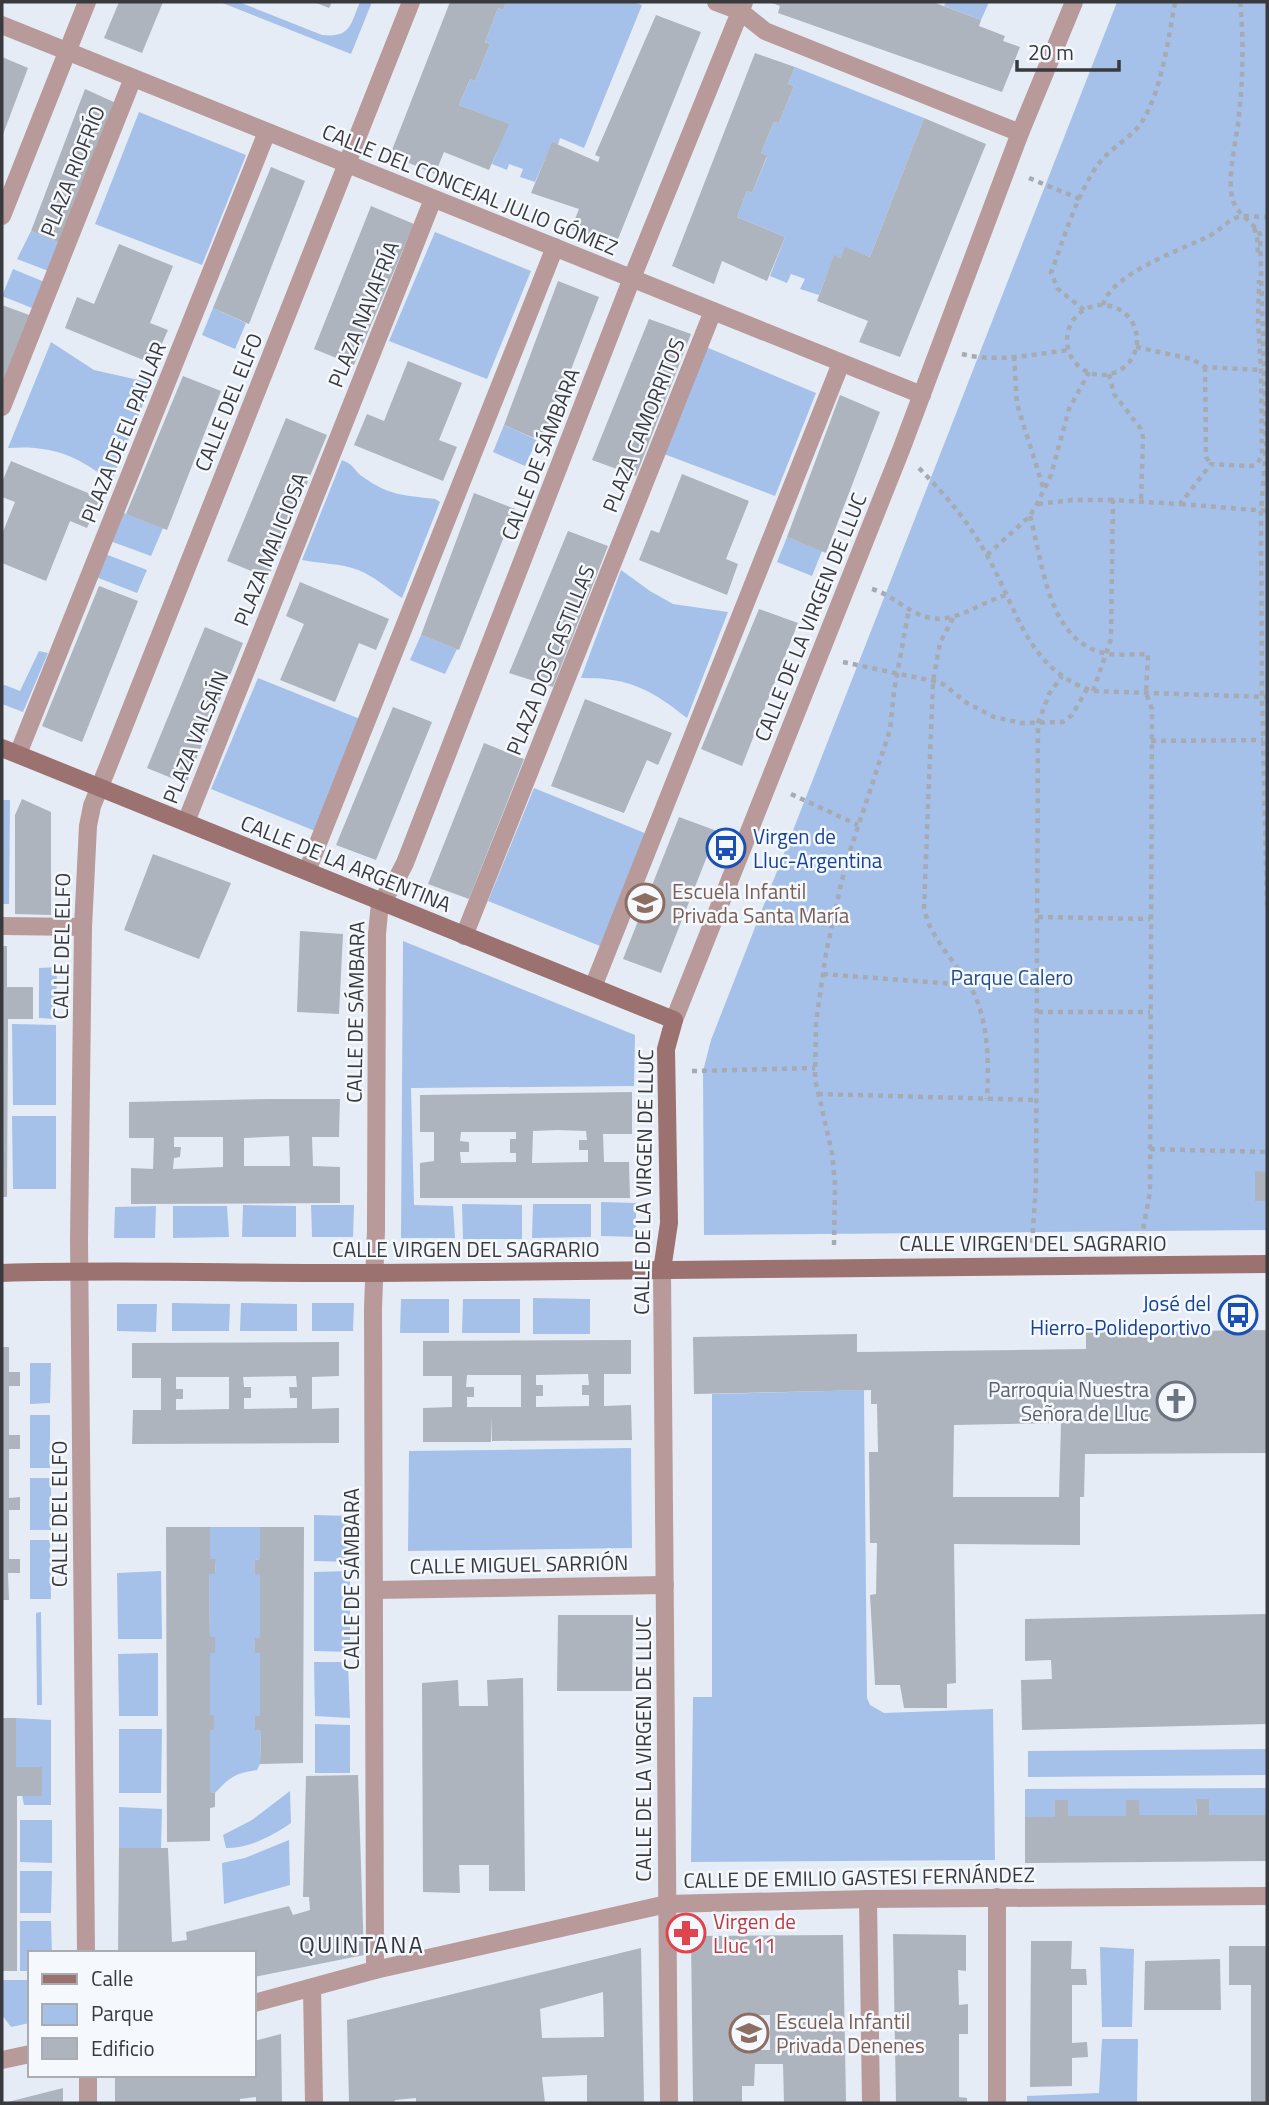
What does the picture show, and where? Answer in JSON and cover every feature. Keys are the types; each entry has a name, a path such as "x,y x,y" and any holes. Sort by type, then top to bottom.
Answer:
{"street":[{"path":"2,216 87,2"},
{"name":"CALLE DEL ELFO","path":"86,1951 80,1270 83,927 88,826 100,786 411,2"},
{"path":"716,2 742,7 765,31 1020,133"},
{"name":"CALLE DE LA VIRGEN DE LLUC","path":"669,2103 662,1270 669,1223 666,1049 674,1020 901,450 1020,133 1074,2"},
{"name":"CALLE DE SÁMBARA","path":"375,1970 373,1273 376,1230 377,934 380,902 393,886 405,863 632,278 742,7"},
{"name":"CALLE DEL CONCEJAL JULIO GÓMEZ","path":"2,25 922,395"},
{"name":"PLAZA RIOFRÍO","path":"2,407 133,78"},
{"name":"PLAZA DE EL PAULAR","path":"10,751 102,546 267,132"},
{"name":"PLAZA NAVAFRÍA","path":"335,446 433,199"},
{"path":"307,872 555,247"},
{"name":"PLAZA CAMORRITOS","path":"615,556 713,311"},
{"path":"593,987 841,363"},
{"name":"PLAZA MALICIOSA","path":"247,668 335,446"},
{"name":"PLAZA DOS CASTILLAS","path":"464,936 615,556"},
{"name":"PLAZA VALSAÍN","path":"186,822 247,668"},
{"name":"CALLE DE LA ARGENTINA","path":"10,751 674,1020"},
{"path":"2,926 83,927"},
{"name":"CALLE VIRGEN DEL SAGRARIO","path":"2,1273 80,1270 136,1273 373,1273 1267,1264"},
{"name":"CALLE MIGUEL SARRIÓN","path":"374,1590 665,1585"},
{"name":"CALLE DE EMILIO GASTESI FERNÁNDEZ","path":"256,2003 375,1970 667,1903 997,1897 1267,1896"},
{"path":"997,1897 998,2103"},
{"path":"868,1899 871,2103"},
{"path":"312,1989 314,2103"},
{"path":"2,2060 28,2054"},
{"path":"88,2077 88,2103"}],"path":[{"path":"1084,310 1058,289 1051,273 1088,180 1102,160 1137,129 1149,110 1175,2"},
{"path":"1211,464 1257,464 1265,445 1258,321 1257,235 1233,200 1232,181 1244,59 1240,2"},
{"path":"1041,183 1080,199"},
{"path":"1243,216 1255,225 1260,234 1265,445 1263,740 1267,910"},
{"path":"1104,305 1111,290 1131,275 1211,235 1233,218 1267,217"},
{"path":"1104,305 1123,311 1129,318 1137,337 1136,347 1127,365 1109,374 1089,372 1080,367 1069,350 1068,332 1071,323 1084,310 1104,305"},
{"path":"1136,347 1192,359 1205,367 1261,370"},
{"path":"940,348 978,359 1069,350"},
{"path":"1014,356 1017,404 1044,490"},
{"path":"1205,367 1206,457 1211,464"},
{"path":"987,555 1030,516 1037,504 1060,447 1069,409 1089,372"},
{"path":"1109,374 1114,394 1141,429 1141,501"},
{"path":"901,450 951,500 987,555 1031,643 1062,677 1093,691 1264,696"},
{"path":"1180,504 1211,464"},
{"path":"1037,504 1072,500 1113,500 1264,511"},
{"path":"1093,691 1111,639 1113,500"},
{"path":"1030,516 1052,605 1060,621 1086,644 1105,653 1148,654 1146,693 1152,709 1150,1192 1137,1265"},
{"path":"849,581 886,593 909,609 929,617 953,618 1006,595"},
{"path":"833,1267 835,1184 832,1153 818,1094 815,1068 816,1022 841,884 890,730 909,609"},
{"path":"953,618 940,643 933,681 924,908 927,921 970,985 980,1007 989,1074 988,1099"},
{"path":"818,657 943,684 994,717 1021,723 1063,722 1072,715 1087,689"},
{"path":"1030,1266 1037,1184 1038,723 1049,694 1062,677"},
{"path":"1151,741 1263,740"},
{"path":"768,784 828,809 858,825"},
{"path":"1038,917 1150,919"},
{"path":"823,974 970,985"},
{"path":"1038,1012 1150,1012"},
{"path":"666,1072 815,1068"},
{"path":"818,1094 1037,1100"},
{"path":"1150,1149 1267,1152"}],"green space":[{"path":"220,2 239,2 322,35 332,35 348,28 360,2 372,2 351,54"},
{"path":"506,2 633,2 642,5 584,148 560,138 558,145 552,143 535,182 520,177 523,169 509,164 507,170 492,164 508,124 459,105 470,79 475,81 490,44 485,42 498,8 503,10"},
{"path":"946,2 989,2 981,20 944,6"},
{"name":"Parque Calero","path":"1117,2 1267,2 1267,1230 704,1235 703,1071 711,1040"},
{"path":"795,67 924,118 870,257 845,248 840,258 834,256 819,295 800,289 805,279 791,274 787,283 770,276 785,237 737,217 747,191 752,193 767,157 761,153 774,122 779,123 794,86 788,84"},
{"path":"139,112 246,155 202,265 95,224"},
{"path":"31,231 62,244 51,272 17,259"},
{"path":"435,232 531,271 487,379 389,341"},
{"path":"13,269 47,283 37,310 2,296"},
{"path":"213,308 246,323 235,349 202,335"},
{"path":"51,342 94,370 152,383 111,482 87,465 51,450 8,448"},
{"path":"706,347 816,393 775,496 664,454"},
{"path":"504,425 537,440 525,466 493,452"},
{"path":"342,460 381,488 397,494 440,502 402,598 358,570 302,560"},
{"path":"121,512 163,528 151,556 110,541"},
{"path":"787,537 822,551 812,576 777,562"},
{"path":"105,554 147,570 137,593 96,577"},
{"path":"621,570 673,604 728,612 687,718 638,687 612,680 581,678"},
{"path":"421,635 457,649 445,674 410,660"},
{"path":"39,651 48,653 23,712 2,704 2,684 20,691"},
{"path":"258,678 360,719 315,831 211,789"},
{"path":"534,788 647,834 600,946 488,901"},
{"path":"2,800 10,800 9,904 2,904"},
{"path":"403,941 635,1035 634,1086 411,1088 414,1205 453,1206 455,1238 401,1238"},
{"path":"57,967 56,1019 39,1018 39,968"},
{"path":"12,1024 56,1025 56,1105 13,1105"},
{"path":"12,1116 56,1116 56,1189 13,1189"},
{"path":"601,1202 636,1203 636,1237 601,1236"},
{"path":"462,1204 522,1205 522,1239 463,1239"},
{"path":"533,1204 591,1204 591,1237 532,1238"},
{"path":"243,1205 296,1206 296,1237 242,1237"},
{"path":"311,1205 354,1205 353,1237 312,1237"},
{"path":"156,1206 155,1238 114,1238 115,1207"},
{"path":"173,1206 227,1206 229,1237 173,1238"},
{"path":"533,1298 590,1299 590,1334 533,1334"},
{"path":"401,1299 449,1299 449,1333 400,1333"},
{"path":"463,1299 520,1299 520,1333 462,1333"},
{"path":"172,1303 230,1304 229,1331 172,1331"},
{"path":"241,1303 297,1304 297,1331 240,1331"},
{"path":"312,1303 354,1303 353,1331 312,1331"},
{"path":"117,1304 157,1304 156,1332 117,1331"},
{"path":"30,1363 51,1363 50,1403 30,1404"},
{"path":"864,1390 867,1698 870,1705 884,1713 993,1709 995,1860 691,1862 693,1697 712,1697 712,1394"},
{"path":"30,1415 50,1415 50,1468 30,1468"},
{"path":"631,1448 632,1548 408,1551 409,1451"},
{"path":"30,1478 51,1478 51,1530 30,1530"},
{"path":"314,1515 350,1516 350,1562 314,1561"},
{"path":"210,1527 260,1527 260,1559 255,1560 255,1574 260,1574 260,1638 255,1638 255,1652 260,1653 260,1716 255,1716 255,1730 261,1731 260,1764 257,1770 233,1777 215,1793 210,1792 210,1730 214,1729 214,1716 210,1715 210,1653 215,1653 215,1638 210,1637 209,1574 215,1574 216,1559 210,1559"},
{"path":"30,1540 50,1540 51,1599 30,1599"},
{"path":"161,1571 162,1639 118,1639 117,1573"},
{"path":"350,1571 350,1652 314,1651 314,1572"},
{"path":"41,1612 42,1705 37,1705 36,1613"},
{"path":"158,1653 158,1716 119,1716 118,1654"},
{"path":"314,1662 348,1662 350,1718 315,1716"},
{"path":"16,1718 51,1720 51,1805 24,1805 16,1767"},
{"path":"315,1724 350,1725 350,1773 315,1773"},
{"path":"119,1729 162,1729 161,1793 119,1793"},
{"path":"1267,1749 1267,1775 1028,1777 1028,1751"},
{"path":"1267,1788 1267,1815 1209,1815 1208,1799 1196,1799 1197,1815 1139,1815 1138,1800 1126,1800 1126,1816 1068,1816 1068,1801 1055,1817 1025,1817 1025,1789"},
{"path":"290,1791 291,1823 260,1840 244,1846 226,1848 223,1835 252,1820"},
{"path":"119,1807 162,1809 161,1848 119,1848"},
{"path":"20,1820 52,1820 52,1863 20,1862"},
{"path":"289,1840 290,1885 224,1904 222,1863 245,1858"},
{"path":"20,1871 52,1871 51,1913 20,1913"},
{"path":"20,1921 51,1921 52,1951 28,1951 28,1971 20,1971"},
{"path":"1100,1947 1134,1949 1132,2027 1102,2027"},
{"path":"2,1980 28,1980 28,2023 11,2027 2,2015"},
{"path":"1102,2039 1138,2039 1137,2103 1027,2103 1027,2096 1099,2093"}],"building":[{"path":"119,2 163,2 142,53 104,38"},
{"path":"314,2 332,2 329,8"},
{"path":"450,2 506,2 503,10 498,8 485,42 490,44 475,81 470,79 459,105 509,124 489,170 444,152 435,174 390,155"},
{"path":"769,2 933,2 981,20 979,26 1005,36 1003,41 1020,47 1002,92 778,13 780,6"},
{"path":"656,15 701,32 616,244 571,229 579,209 531,193 552,142 598,162 600,157 595,155"},
{"path":"755,53 795,67 788,84 794,86 779,123 774,122 761,153 767,156 752,193 747,191 737,217 785,237 767,281 722,261 714,284 672,266"},
{"path":"2,57 28,68 2,137"},
{"path":"85,89 116,103 62,244 31,231"},
{"path":"924,118 986,144 900,357 859,342 868,321 817,301 834,255 840,258 845,247 870,257"},
{"path":"271,167 305,181 249,324 213,308"},
{"path":"371,206 414,224 354,365 314,349"},
{"path":"119,244 173,266 150,323 168,330 153,364 65,328 77,297 94,304"},
{"path":"558,281 599,297 543,442 504,425"},
{"path":"2,305 32,316 2,396"},
{"path":"649,319 691,334 636,476 592,460"},
{"path":"408,361 462,383 439,440 457,447 443,481 354,445 367,414 384,421"},
{"path":"183,376 221,391 167,530 126,514"},
{"path":"840,395 880,412 826,553 787,537"},
{"path":"286,418 327,435 268,578 227,561"},
{"path":"11,461 100,498 87,528 70,521 46,581 2,563 2,534 15,502 2,497 2,482"},
{"path":"682,474 749,501 726,559 738,564 727,595 639,560 651,530 659,533"},
{"path":"474,493 515,509 459,650 421,635"},
{"path":"568,531 608,546 553,687 509,673"},
{"path":"300,582 389,619 376,650 359,643 335,702 280,680 304,624 286,616"},
{"path":"99,586 138,601 82,742 42,726"},
{"path":"759,609 798,623 742,766 701,749"},
{"path":"205,627 243,643 186,784 147,768"},
{"path":"585,699 672,733 658,765 647,760 624,813 551,786"},
{"path":"393,707 432,722 376,860 336,845"},
{"path":"484,743 524,759 469,899 428,884"},
{"path":"22,799 51,812 51,915 15,914 15,815"},
{"path":"679,817 717,831 661,973 623,959"},
{"path":"153,854 231,883 199,959 124,930"},
{"path":"300,931 343,934 339,1014 297,1012"},
{"path":"2,946 7,946 7,987 33,987 33,1019 8,1019 7,1197 2,1197"},
{"path":"632,1092 632,1134 603,1134 604,1162 629,1162 630,1198 420,1198 420,1163 434,1161 434,1132 420,1132 420,1095","holes":["533,1131 586,1131 587,1140 579,1140 579,1150 588,1150 588,1162 532,1163","461,1132 516,1132 516,1139 510,1139 510,1153 516,1153 516,1162 461,1163 460,1152 469,1152 469,1142 460,1141"]},
{"path":"340,1099 339,1137 312,1137 313,1166 340,1167 340,1203 131,1204 131,1168 153,1169 154,1138 129,1138 129,1102","holes":["289,1136 290,1166 244,1166 244,1138","174,1137 223,1137 223,1167 173,1169 174,1158 180,1157 181,1147 174,1147"]},
{"path":"1255,1171 1267,1172 1267,1201 1255,1201"},
{"path":"1267,1330 1267,1453 1085,1454 1084,1497 1080,1497 1080,1545 954,1544 956,1683 947,1684 947,1708 904,1708 900,1685 875,1685 870,1595 876,1594 877,1543 870,1543 869,1452 878,1452 877,1404 871,1404 871,1390 694,1394 693,1337 857,1334 857,1352 1086,1349 1086,1332","holes":["1061,1423 1059,1497 953,1497 954,1425"]},
{"path":"631,1340 631,1374 604,1374 604,1406 631,1405 632,1440 492,1441 491,1417 491,1442 423,1442 423,1408 452,1407 452,1376 423,1376 423,1341","holes":["588,1374 589,1385 582,1385 582,1395 589,1395 589,1406 536,1407 536,1396 543,1396 543,1385 536,1385 536,1375","467,1375 521,1375 521,1407 467,1407 467,1397 474,1397 474,1387 466,1387"]},
{"path":"339,1342 339,1376 312,1377 312,1409 339,1408 339,1443 132,1444 133,1410 161,1410 161,1378 132,1378 132,1343","holes":["296,1376 297,1387 289,1387 290,1398 297,1398 297,1408 244,1409 244,1398 251,1398 251,1387 244,1387 243,1377","176,1377 229,1377 229,1409 176,1410 176,1399 183,1399 183,1389 176,1389"]},
{"path":"2,1347 9,1347 9,1372 20,1372 20,1386 9,1386 9,1435 20,1435 20,1449 9,1449 9,1498 20,1497 20,1510 9,1510 9,1559 20,1559 20,1573 8,1573 9,1600 2,1600"},
{"path":"166,1527 210,1527 210,1559 216,1559 215,1574 209,1574 210,1637 215,1637 215,1653 210,1653 210,1715 214,1715 214,1730 210,1730 210,1792 215,1793 215,1807 210,1808 210,1841 167,1842"},
{"path":"260,1527 304,1527 303,1763 260,1764 261,1731 255,1730 255,1716 260,1716 260,1653 255,1653 255,1638 260,1638 260,1574 255,1575 255,1560 260,1559"},
{"path":"1267,1614 1267,1724 1022,1730 1021,1680 1052,1679 1051,1660 1025,1661 1025,1619"},
{"path":"558,1615 633,1615 632,1691 557,1691"},
{"path":"523,1678 525,1891 489,1891 489,1865 459,1865 460,1893 423,1892 422,1683 458,1680 459,1706 488,1706 487,1680"},
{"path":"2,1718 16,1718 16,1767 42,1767 42,1796 17,1796 17,1971 2,1971"},
{"path":"358,1775 364,1955 256,1977 256,1951 118,1951 119,1848 168,1848 172,1942 187,1940 186,1932 289,1906 293,1915 310,1910 309,1897 303,1897 306,1776"},
{"path":"1196,1799 1209,1799 1209,1815 1267,1815 1267,1861 1025,1863 1025,1817 1055,1817 1055,1800 1068,1800 1068,1816 1126,1816 1126,1800 1139,1800 1139,1815 1197,1815"},
{"path":"893,1934 966,1935 966,1971 958,1970 959,2005 968,2004 968,2034 959,2034 959,2097 967,2098 967,2103 896,2103"},
{"path":"843,1935 846,2103 784,2103 783,2064 755,2064 754,2086 742,2086 742,2103 693,2103 691,1936","holes":["750,2015 770,2015 770,2050 750,2050"]},
{"path":"1031,1941 1072,1941 1071,1969 1086,1969 1087,1985 1072,1985 1072,2043 1087,2042 1088,2057 1072,2058 1072,2086 1030,2087"},
{"path":"1229,1946 1267,1946 1267,2103 1251,2103 1251,1985 1229,1985"},
{"path":"641,1948 644,2103 587,2103 587,2075 542,2077 545,2103 416,2103 416,2098 395,2100 394,2103 349,2103 347,2020","holes":["603,1992 604,2037 542,2038 540,2009"]},
{"path":"1220,1959 1221,2010 1144,2010 1145,1961"},
{"path":"281,2034 282,2103 256,2103 256,2097 240,2099 240,2103 115,2103 115,2077 256,2077 256,2040"},
{"path":"63,2088 63,2103 8,2103 8,2102"}],"place":[{"name":"Virgen de Lluc-Argentina","path":"726,848"},
{"name":"Escuela Infantil Privada Santa María","path":"645,903"},
{"name":"José del Hierro-Polideportivo","path":"1238,1315"},
{"name":"Parroquia Nuestra Señora de Lluc","path":"1176,1401"},
{"name":"Virgen de Lluc 11","path":"686,1933"},
{"name":"Escuela Infantil Privada Denenes","path":"749,2033"}],"district":[{"name":"QUINTANA","path":"362,1944"}]}
